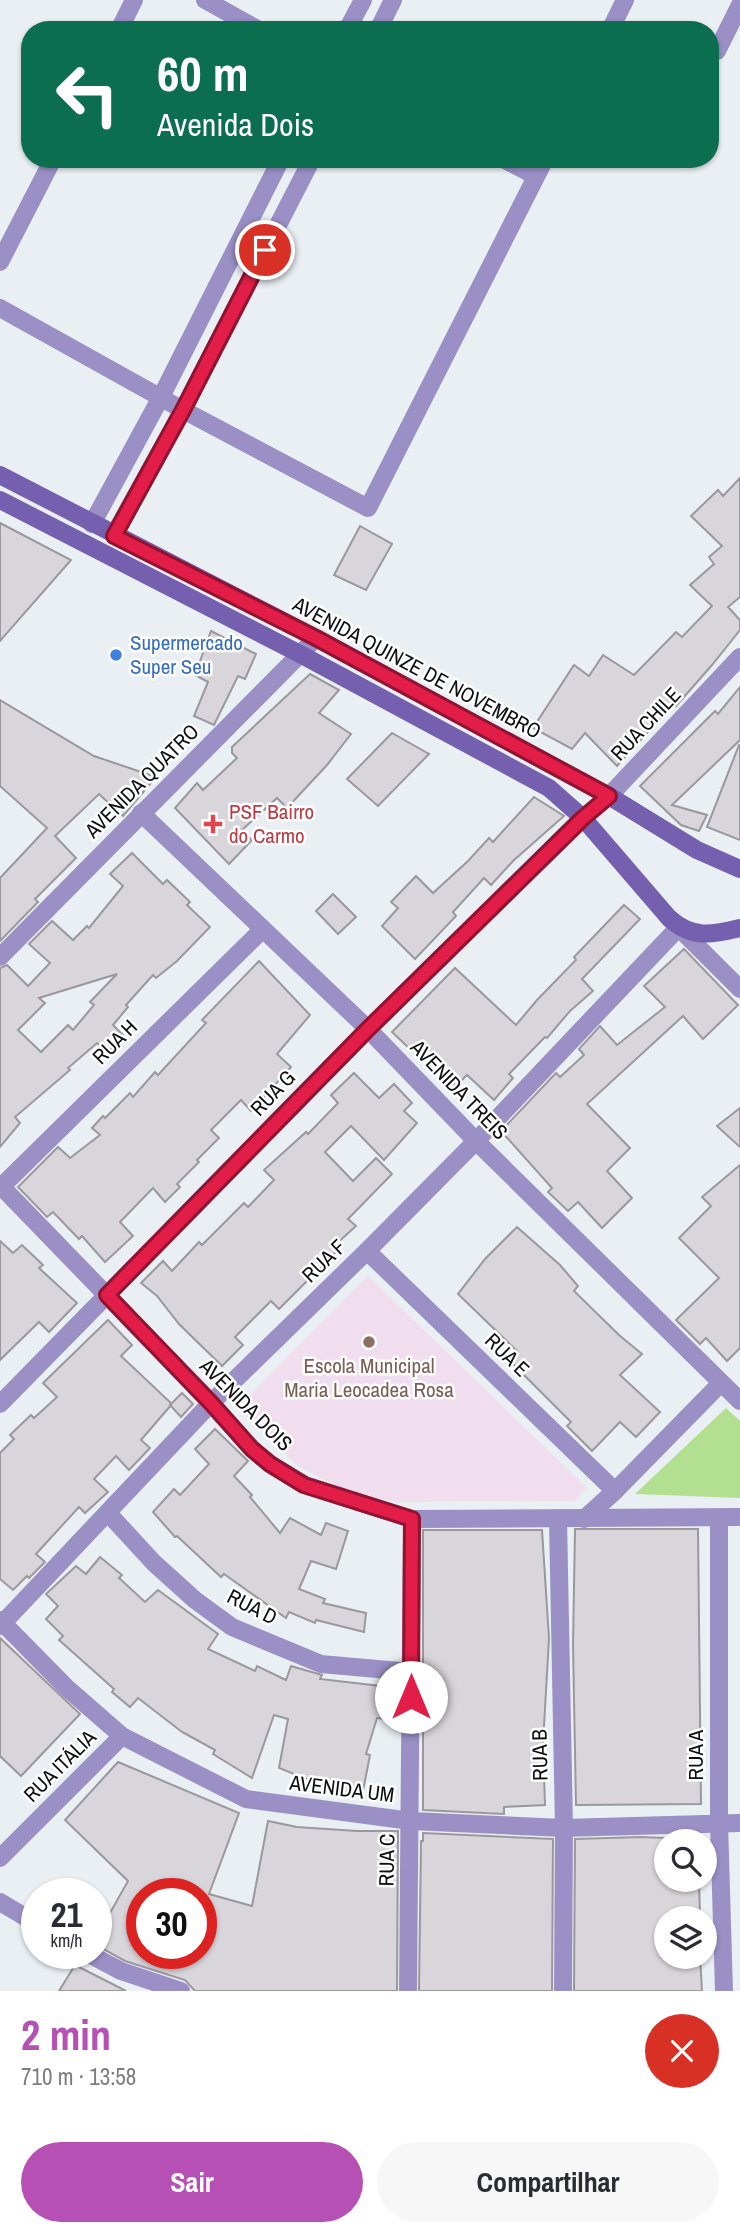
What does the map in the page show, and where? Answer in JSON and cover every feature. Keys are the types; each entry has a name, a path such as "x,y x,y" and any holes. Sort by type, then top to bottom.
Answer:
{"main road":[{"name":"AVENIDA QUINZE DE NOVEMBRO","path":"0,475 316,638 609,796 667,833 739,870"},
{"name":"AVENIDA QUINZE DE NOVEMBRO","path":"0,500 300,654 549,788 583,818 680,928"},
{"path":"680,928 701,934 717,934 740,928"}],"street":[{"path":"124,21 134,0"},
{"path":"205,0 243,21"},
{"path":"352,21 363,0"},
{"path":"383,21 393,0"},
{"path":"614,21 625,0"},
{"path":"719,47 740,5"},
{"path":"0,262 48,168"},
{"path":"92,524 161,397 276,168"},
{"path":"114,536 183,410 307,168"},
{"path":"520,168 536,176"},
{"path":"0,308 183,410 369,508 540,168"},
{"name":"AVENIDA QUATRO","path":"0,957 316,638"},
{"name":"RUA CHILE","path":"583,818 609,796 740,657"},
{"name":"AVENIDA TREIS","path":"141,813 368,1029 476,1141 740,1401"},
{"name":"RUA G","path":"0,1404 368,1029 583,818"},
{"name":"AVENIDA QUINZE DE NOVEMBRO","path":"680,928 740,989"},
{"name":"RUA F","path":"1,1623 211,1403 476,1141 680,928"},
{"name":"RUA H","path":"1,1186 263,929"},
{"name":"AVENIDA DOIS","path":"1,1186 252,1449 304,1485 412,1519 740,1517"},
{"name":"RUA E","path":"367,1251 615,1491"},
{"path":"584,1519 721,1383"},
{"name":"RUA D","path":"108,1513 155,1563 195,1600 232,1627 321,1664 411,1672"},
{"name":"RUA A","path":"719,1518 719,1823 724,1991"},
{"name":"RUA C","path":"408,1991 412,1519"},
{"name":"RUA B","path":"558,1519 564,1828 563,1991"},
{"name":"AVENIDA UM","path":"1,1623 67,1688 122,1736 246,1800 411,1821 564,1828 740,1823"},
{"name":"RUA ITÁLIA","path":"0,1858 122,1736"},
{"path":"0,1902 21,1914"},
{"path":"112,1966 181,1991"}],"shaded area":[{"name":"Escola Municipal Maria Leocadea Rosa","path":"368,1276 587,1488 574,1501 396,1502 347,1492 298,1466 237,1408"}],"green space":[{"path":"726,1408 740,1421 740,1498 635,1494"}],"building":[{"path":"740,478 740,597 728,607 740,620 740,630 712,665 617,766 585,733 572,749 533,728 574,665 589,676 603,655 634,675 676,632 682,637 712,606 690,585 714,564 709,557 722,546 691,516 718,490 723,496"},
{"path":"0,523 71,560 0,641"},
{"path":"360,526 392,544 366,590 334,575"},
{"path":"211,631 256,654 245,679 238,676 214,725 194,716 208,682 195,675"},
{"path":"310,674 339,690 319,713 351,734 327,765 287,808 277,798 242,830 252,840 229,864 175,808 197,783 203,790 237,758 232,753 232,747"},
{"path":"740,687 740,740 672,805 707,815 699,831 681,825 640,786 715,711 718,714"},
{"path":"0,700 94,756 156,777 123,816 99,794 55,836 76,858 35,899 38,902 0,941 0,878 47,828 0,786"},
{"path":"392,733 429,754 378,806 347,779"},
{"path":"740,745 740,840 707,827"},
{"path":"534,797 564,816 513,861 491,885 484,878 453,912 456,916 415,959 382,926 398,908 391,902 416,876 433,893 489,838 493,842"},
{"path":"132,853 163,884 167,880 190,902 187,905 210,927 177,961 156,978 153,975 126,1005 128,1007 113,1025 123,1035 107,1053 97,1043 68,1068 70,1070 15,1117 20,1123 0,1147 0,968 7,965 28,986 50,963 29,944 52,921 73,940 87,926 89,928 123,886 110,874","holes":["117,974 90,1002 94,1005 73,1030 68,1025 41,1052 18,1030 45,1003 39,998"]},
{"path":"333,894 356,917 338,934 316,911"},
{"path":"624,905 640,919 582,979 593,991 509,1074 513,1078 494,1100 467,1075 456,1086 413,1046 410,1049 392,1032 455,968 516,1025 576,960 574,957"},
{"path":"684,949 738,1005 703,1039 683,1016 587,1104 630,1148 607,1171 632,1198 602,1228 578,1202 568,1211 548,1192 552,1188 501,1131 556,1073 560,1077 584,1055 579,1049 600,1026 617,1045 665,1007 644,986"},
{"path":"259,961 310,1015 277,1054 291,1067 251,1111 241,1100 211,1130 219,1138 197,1160 199,1162 177,1184 180,1187 165,1202 153,1188 120,1222 133,1236 105,1262 82,1236 79,1239 53,1212 47,1217 18,1187 58,1147 70,1158 100,1135 92,1128 130,1093 133,1097 155,1072 158,1075 206,1023 202,1020"},
{"path":"354,1073 379,1098 394,1084 412,1103 404,1111 417,1123 384,1160 351,1126 325,1152 353,1181 376,1158 392,1174 348,1219 356,1226 334,1246 338,1250 279,1309 271,1301 235,1337 243,1345 222,1366 179,1324 157,1296 141,1283 163,1261 172,1271 199,1242 202,1245 244,1203 248,1207 274,1180 264,1170 306,1132 308,1134 338,1103 331,1095"},
{"path":"740,1108 740,1147 717,1126"},
{"path":"740,1165 740,1348 727,1361 706,1338 700,1344 676,1320 719,1278 679,1238 711,1206 702,1197"},
{"path":"517,1227 560,1265 578,1286 574,1291 642,1354 620,1375 660,1412 636,1437 620,1422 592,1451 567,1426 571,1422 509,1360 517,1351 458,1294 485,1259"},
{"path":"0,1241 13,1253 22,1245 43,1265 39,1268 77,1303 49,1332 39,1322 0,1360"},
{"path":"108,1320 132,1345 121,1356 172,1404 141,1440 150,1448 129,1470 116,1456 94,1479 108,1492 85,1513 79,1507 36,1554 45,1562 13,1590 0,1579 0,1453 14,1439 10,1435 31,1415 34,1418 57,1397 43,1383"},
{"path":"182,1393 193,1404 181,1417 170,1405"},
{"path":"215,1429 248,1461 234,1476 280,1533 290,1518 321,1535 326,1523 348,1531 336,1569 311,1561 299,1589 325,1599 323,1603 366,1613 364,1632 316,1620 315,1623 289,1612 286,1618 224,1574 221,1577 175,1537 153,1512 174,1489 180,1495 209,1464 195,1449"},
{"path":"575,1529 698,1529 701,1804 576,1805 573,1645"},
{"path":"423,1530 542,1530 549,1638 543,1744 545,1805 504,1807 504,1814 423,1810"},
{"path":"100,1557 122,1575 119,1578 145,1602 158,1590 218,1634 208,1649 255,1671 257,1666 286,1680 291,1666 322,1675 320,1679 389,1687 392,1720 377,1718 366,1754 370,1755 362,1796 321,1785 279,1768 288,1719 274,1715 252,1778 213,1754 215,1750 182,1732 138,1698 130,1707 112,1692 114,1689 59,1640 63,1636 46,1619 58,1606 46,1594 76,1566 86,1574"},
{"path":"0,1638 80,1714 21,1776 0,1756"},
{"path":"118,1762 239,1813 215,1878 126,1879 65,1820"},
{"path":"268,1821 297,1827 398,1831 397,1991 195,1991 185,1980 150,1969 217,1969 217,1896 252,1906"},
{"path":"423,1833 553,1839 552,1991 419,1991"},
{"path":"654,1838 654,1892 699,1892 700,1906 654,1906 654,1969 701,1969 702,1991 574,1991 575,1839"},
{"path":"126,1885 126,1961 112,1954 112,1910"},
{"path":"73,1969 83,1969 126,1991 59,1991"}],"place":[{"name":"Supermercado Super Seu","path":"116,655"},
{"name":"PSF Bairro do Carmo","path":"213,824"},
{"name":"Escola Municipal Maria Leocadea Rosa","path":"369,1342"}],"route":[{"path":"265,250 183,410 114,536 316,638 609,796 583,818 368,1029 107,1295 252,1449 270,1464 304,1485 412,1519 411,1697"}]}
